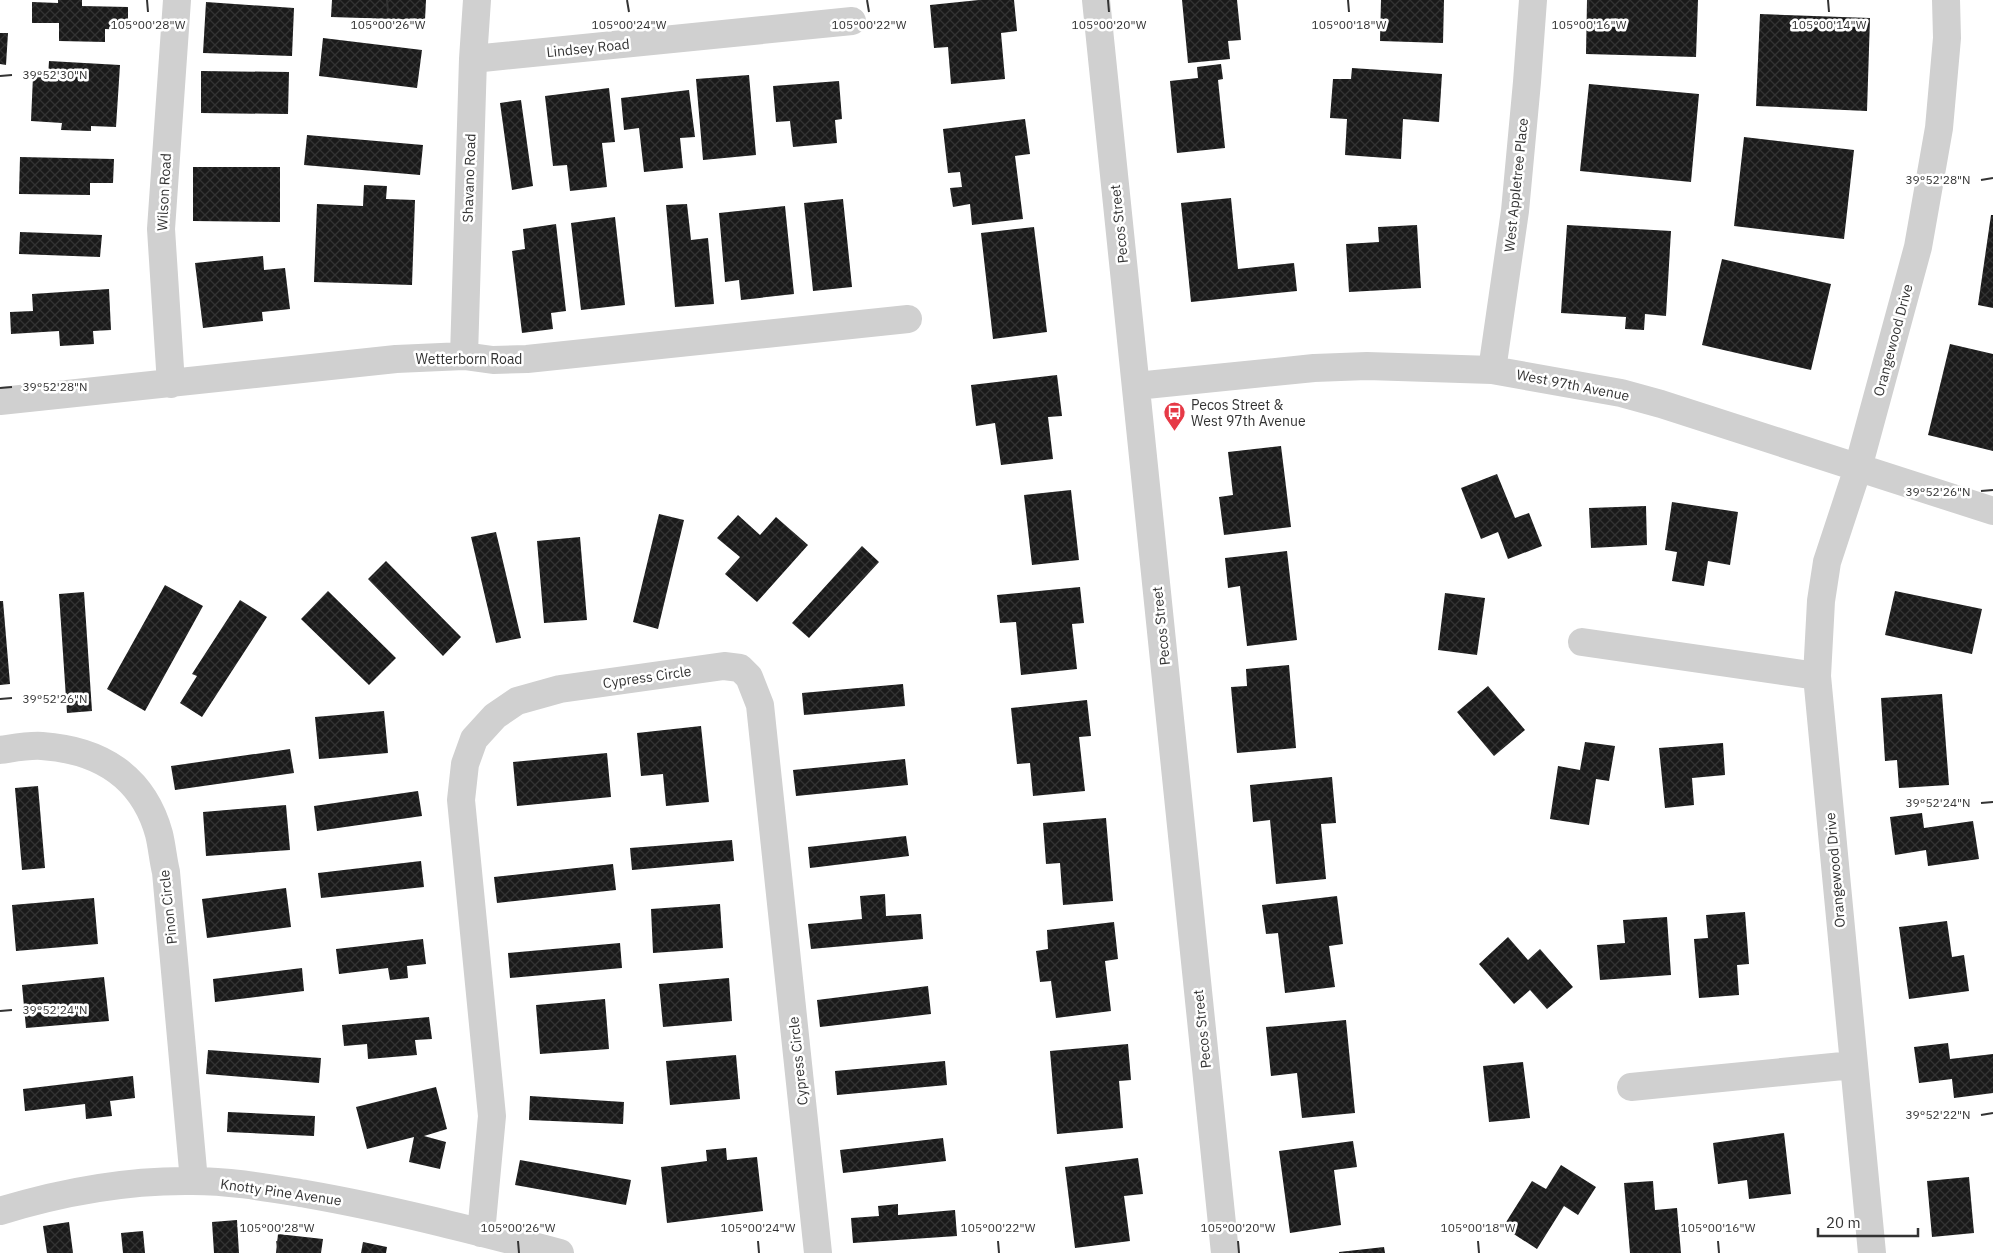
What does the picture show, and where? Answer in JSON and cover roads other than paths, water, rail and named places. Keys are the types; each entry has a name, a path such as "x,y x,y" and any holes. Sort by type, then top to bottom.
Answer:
{"street":[{"name":"Wilson Road","path":"171,384 161,229 177,0"},
{"name":"Shavano Road","path":"464,356 472,59 477,0"},
{"name":"Pecos Street","path":"1096,0 1225,1253"},
{"name":"West Appletree Place","path":"1492,370 1515,212 1533,0"},
{"name":"Orangewood Drive","path":"1872,1253 1817,676 1821,601 1827,562 1858,468 1918,247 1940,128 1947,38 1946,0"},
{"name":"Lindsey Road","path":"472,59 852,21"},
{"name":"Wetterborn Road","path":"0,402 396,359 464,356 493,360 527,359 908,319"},
{"name":"West 97th Avenue","path":"1136,386 1314,368 1367,366 1492,370 1621,393 1661,404 1993,511"},
{"path":"1582,642 1817,676"},
{"name":"Cypress Circle","path":"481,1233 492,1116 461,800 465,764 474,739 495,716 517,701 560,689 724,666 740,668 749,677 760,705 818,1253"},
{"name":"Pinon Circle","path":"0,750 41,746 80,752 108,763 133,782 146,801 159,834 166,872 194,1180"},
{"path":"1630,1087 1853,1065"},
{"name":"Knotty Pine Avenue","path":"0,1211 41,1198 73,1192 142,1183 194,1180 260,1186 361,1204 560,1253"}],"place":[{"name":"Pecos Street & West 97th Avenue","path":"1175,432"}]}
